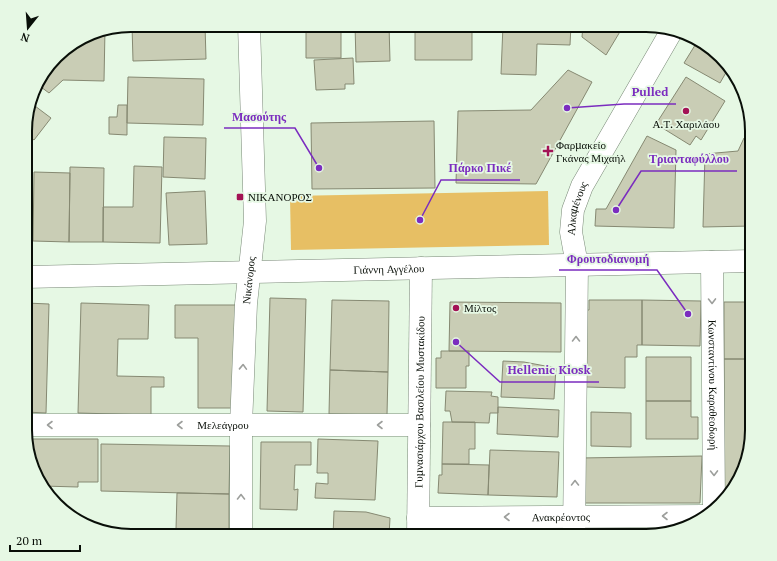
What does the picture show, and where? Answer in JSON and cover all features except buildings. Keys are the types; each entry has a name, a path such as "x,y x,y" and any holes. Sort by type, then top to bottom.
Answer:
{"street":[{"name":"Νικάνορος","path":"241,529 241,425 246,304 255,221 249,32"},
{"name":"Αλκαμένους","path":"574,526 577,265 571,232 573,210 582,186 669,35"},
{"name":"Γιάννη Αγγέλου","path":"32,277 745,261"},
{"name":"Κωνσταντίνου Καραθεοδωρή","path":"712,262 714,502"},
{"name":"Γυμνασιάρχου Βασιλείου Μυστακίδου","path":"418,527 421,268"},
{"name":"Μελεάγρου","path":"32,425 419,425"},
{"name":"Ανακρέοντος","path":"418,527 574,526 693,517"}],"shaded area":[{"path":"548,191 549,245 291,250 290,196"}],"place":[{"name":"Pulled","path":"567,108"},
{"name":"Α.Τ. Χαριλάου","path":"686,111"},
{"name":"Φαρμακείο Γκάνας Μιχαήλ","path":"548,151"},
{"name":"Μασούτης","path":"319,168"},
{"name":"ΝΙΚΑΝΟΡΟΣ","path":"240,197"},
{"name":"Τριανταφύλλου","path":"616,210"},
{"name":"Πάρκο Πικέ","path":"420,220"},
{"name":"Μίλτος","path":"456,308"},
{"name":"Φρουτοδιανομή","path":"688,314"},
{"name":"Hellenic Kiosk","path":"456,342"}]}
